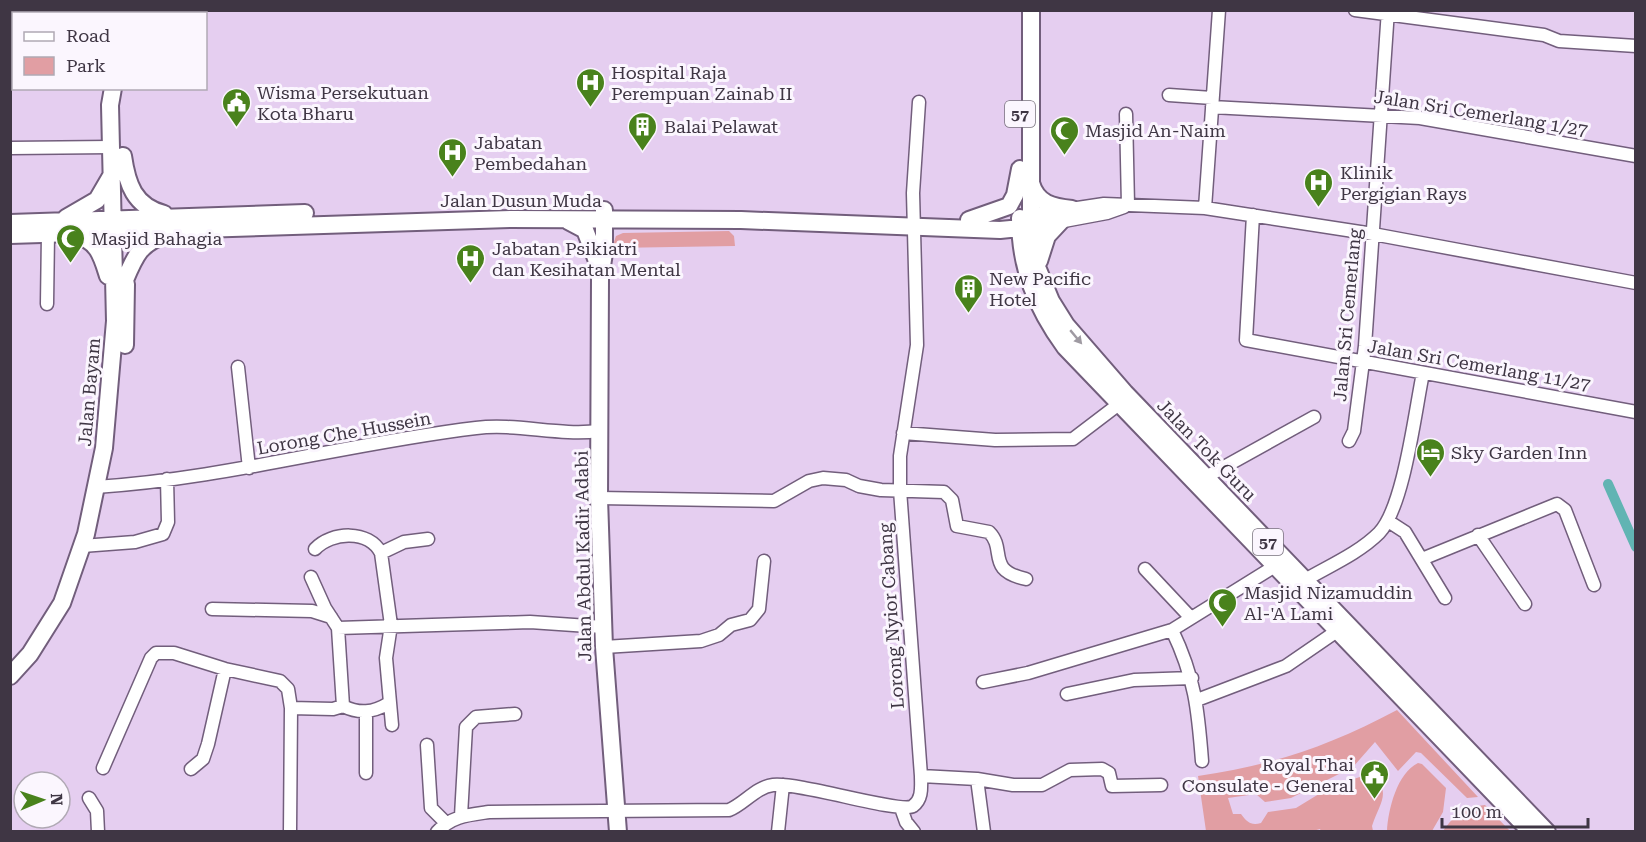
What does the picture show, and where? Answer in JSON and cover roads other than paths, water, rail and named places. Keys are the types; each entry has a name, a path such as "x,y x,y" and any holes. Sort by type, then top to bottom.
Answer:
{"main road":[{"name":"Jalan Tok Guru","path":"1020,10 1026,222 1032,272 1041,310 1052,329 1119,404 1531,831"},
{"name":"Jalan Tok Guru","path":"1025,174 1031,10"},
{"name":"Jalan Bayam","path":"10,676 30,654 62,603 82,546 104,448 114,354 118,225 112,173 117,152 112,90"},
{"path":"104,448 120,386 125,352 125,280 118,225 119,90"},
{"path":"117,152 129,186 139,201 156,212 187,223"},
{"path":"54,230 97,200 112,173"},
{"path":"1025,174 1035,194 1044,203 1067,215 1051,231 1041,248 1032,272"},
{"path":"969,220 1009,206 1025,174"},
{"path":"10,235 118,225 187,223 400,209 600,215 741,211 915,223"},
{"name":"Jalan Dusun Muda","path":"187,223 559,219 600,215 651,220 1026,222"},
{"name":"Jalan Abdul Kadir Adabi","path":"600,215 599,498 603,647 612,812 618,831"},
{"path":"559,219 580,225 600,257"},
{"path":"600,257 613,234 651,220"},
{"name":"Jalan Dusun Muda","path":"915,223 990,230 1026,222"},
{"path":"10,223 80,237 98,248 114,300"},
{"path":"125,280 134,259 145,243 187,223"},
{"path":"990,230 1011,246 1032,272"},
{"name":"Jalan Tok Guru","path":"1032,272 1072,333 1206,477 1547,831"}],"street":[{"path":"1205,208 1219,10"},
{"path":"1355,10 1388,12 1544,35 1560,41 1635,46"},
{"name":"Jalan Sri Cemerlang","path":"1349,441 1354,431 1364,362 1388,12"},
{"name":"Jalan Sri Cemerlang 1/27","path":"1169,95 1212,103 1420,118 1635,156"},
{"name":"Lorong Nyior Cabang","path":"901,808 915,805 920,798 921,776 900,490 903,433 916,345 914,172 919,102"},
{"path":"1126,114 1128,205"},
{"path":"10,148 117,152"},
{"path":"1026,222 1067,215 1107,213 1128,205 1205,208 1373,234 1635,283"},
{"name":"Jalan Sri Cemerlang 11/27","path":"1253,215 1246,340 1635,412"},
{"path":"47,304 54,230"},
{"path":"238,367 249,468"},
{"path":"1305,580 1364,546 1388,521 1397,496 1423,373"},
{"path":"903,433 995,440 1073,439 1083,434 1119,404"},
{"path":"1206,477 1314,417"},
{"name":"Lorong Che Hussein","path":"96,487 249,468 300,456 478,428 514,427 585,433 599,431"},
{"path":"599,498 774,501 809,481 823,478 846,480 881,490 937,491 948,494 952,500 957,526 989,532 994,539 997,556 1005,570 1011,576 1026,579"},
{"path":"82,546 135,542 163,534 168,522 166,479"},
{"path":"1422,559 1553,504 1560,505 1565,510 1594,585"},
{"path":"1388,521 1406,532 1445,598"},
{"path":"1478,535 1526,603"},
{"path":"315,549 323,540 344,536 367,538 377,544 381,553 391,625 386,658 392,725"},
{"path":"381,553 404,543 428,539"},
{"path":"603,647 701,641 720,635 731,625 750,620 759,609 764,561"},
{"path":"983,682 1028,673 1172,630 1275,566"},
{"path":"1145,569 1191,618"},
{"path":"311,577 335,623 343,706"},
{"path":"212,609 312,610 335,623 391,625 530,622 603,627"},
{"path":"1172,630 1192,678 1197,700 1202,761"},
{"path":"1197,700 1286,666 1337,631"},
{"path":"103,768 151,658 156,653 174,653 225,669 280,681 288,689 291,708 290,831"},
{"path":"190,769 203,759 225,669"},
{"path":"1067,694 1134,680 1192,678"},
{"path":"291,708 333,709 343,706 353,711 366,712 389,703"},
{"path":"366,712 366,773"},
{"path":"461,816 466,727 476,717 515,714"},
{"path":"427,745 431,808 442,827 461,816 489,812 729,810 766,786 783,785 826,791 901,808 906,822 914,831"},
{"path":"921,776 977,778 1013,784 1042,784 1070,770 1102,769 1109,773 1112,786 1161,785"},
{"path":"977,778 984,831"},
{"path":"778,831 783,785"},
{"path":"89,798 97,811 98,831"}],"waterway":[{"path":"1608,484 1636,547"}],"place":[{"name":"Hospital Raja Perempuan Zainab II","path":"590,108"},
{"name":"Wisma Persekutuan Kota Bharu","path":"236,128"},
{"name":"Balai Pelawat","path":"643,152"},
{"name":"Masjid An-Naim","path":"1064,156"},
{"name":"Jabatan Pembedahan","path":"453,178"},
{"name":"Klinik Pergigian Rays","path":"1319,208"},
{"name":"Masjid Bahagia","path":"70,264"},
{"name":"Jabatan Psikiatri dan Kesihatan Mental","path":"471,284"},
{"name":"New Pacific Hotel","path":"968,314"},
{"name":"Sky Garden Inn","path":"1430,478"},
{"name":"Masjid Nizamuddin Al-'A Lami","path":"1223,628"},
{"name":"Royal Thai Consulate - General","path":"1375,800"}]}
